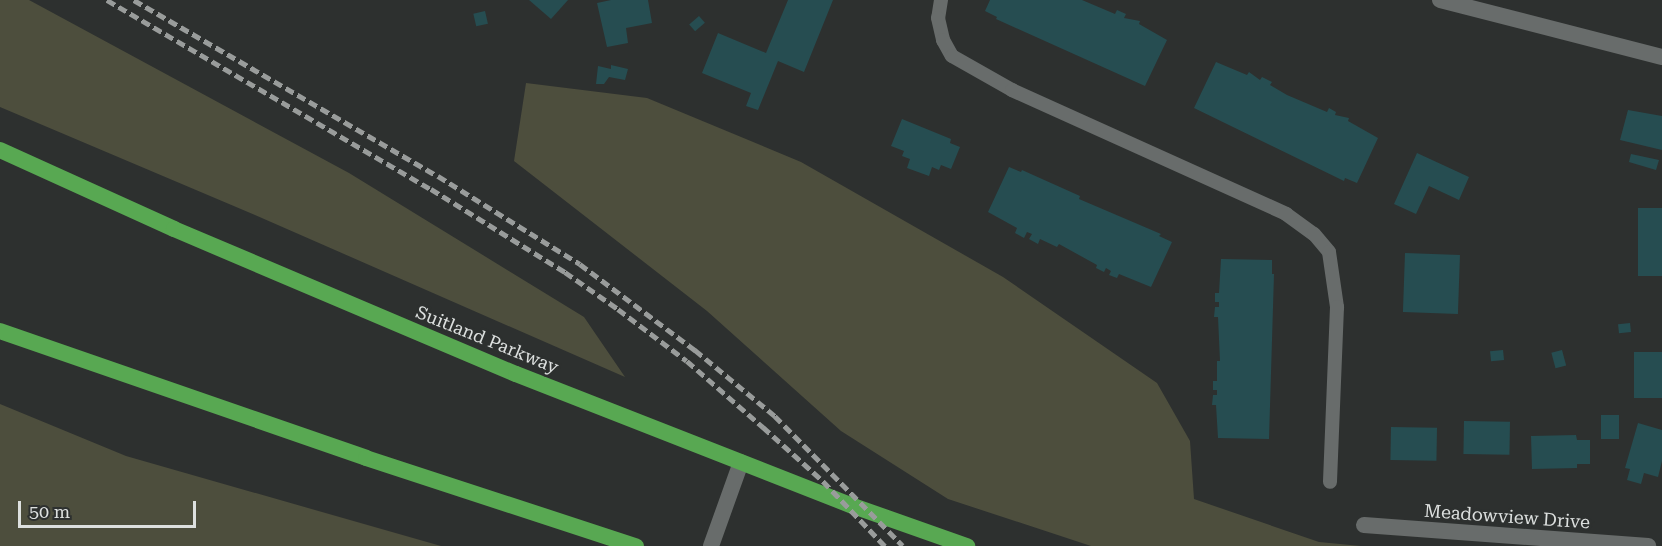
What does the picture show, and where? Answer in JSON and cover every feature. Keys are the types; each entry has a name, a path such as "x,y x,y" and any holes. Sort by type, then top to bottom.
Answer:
{"highway":[{"name":"Suitland Parkway","path":"0,150 381,317 596,406 967,546"},
{"path":"0,331 366,458 636,546"}],"street":[{"path":"1440,0 1662,57"},
{"path":"711,546 741,462"},
{"name":"Meadowview Drive","path":"1364,525 1648,546"}],"lane":[{"path":"941,0 938,18 943,40 952,56 1012,90 1286,214 1314,234 1329,252 1337,307 1330,482"}],"green space":[{"path":"0,0 29,0 349,173 584,317 625,377 255,215 0,107"},
{"path":"526,83 647,98 801,162 1003,277 1157,383 1190,441 1194,499 1319,542 1361,546 1091,546 948,499 841,431 707,311 514,161"},
{"path":"0,404 126,456 441,546 0,546"}],"building":[{"path":"529,0 568,0 551,19"},
{"path":"611,0 648,0 652,23 626,28 628,43 607,47 597,3"},
{"path":"788,0 833,0 804,72 778,61 758,110 746,106 751,93 702,73 718,33 766,53"},
{"path":"990,0 1082,0 1115,14 1117,10 1126,14 1124,18 1140,21 1139,24 1167,40 1145,86 996,19 997,17 985,11"},
{"path":"485,11 488,24 476,26 473,14"},
{"path":"699,16 705,23 695,31 689,25"},
{"path":"1216,62 1247,75 1249,72 1260,80 1262,77 1272,82 1270,85 1287,95 1327,112 1329,108 1336,112 1335,115 1349,118 1348,121 1378,138 1357,183 1345,178 1344,181 1194,108"},
{"path":"611,65 628,69 625,80 609,77 604,84 596,84 598,66 611,69"},
{"path":"1628,110 1662,116 1662,150 1620,140"},
{"path":"902,119 951,139 950,143 960,147 951,169 941,165 939,170 932,167 929,176 907,168 910,159 902,156 904,151 891,146"},
{"path":"1417,153 1469,177 1459,200 1429,186 1416,214 1394,204"},
{"path":"1631,154 1659,160 1656,170 1629,162"},
{"path":"1009,167 1021,172 1022,170 1080,196 1079,199 1161,234 1159,236 1172,242 1151,287 1119,274 1117,278 1109,275 1111,271 1106,268 1104,272 1096,268 1097,265 1059,244 1057,247 1040,239 1038,244 1029,239 1032,234 1027,232 1024,238 1015,233 1017,228 988,212"},
{"path":"1638,208 1662,208 1662,276 1638,276"},
{"path":"1405,253 1460,255 1458,314 1403,312"},
{"path":"1221,259 1272,260 1272,274 1274,274 1269,439 1218,438 1216,405 1212,405 1213,395 1217,395 1217,390 1213,390 1213,381 1217,381 1217,361 1220,361 1218,317 1214,317 1215,307 1219,307 1219,302 1215,302 1215,293 1219,293"},
{"path":"1630,323 1631,332 1619,333 1618,324"},
{"path":"1503,350 1504,360 1491,361 1490,351"},
{"path":"1562,350 1566,365 1556,368 1551,353"},
{"path":"1634,352 1662,352 1662,398 1634,398"},
{"path":"1601,415 1619,415 1619,439 1601,439"},
{"path":"1464,421 1510,422 1509,455 1463,454"},
{"path":"1638,423 1662,430 1662,461 1658,477 1644,473 1641,484 1627,480 1630,469 1625,468"},
{"path":"1391,427 1437,428 1436,461 1390,460"},
{"path":"1576,435 1577,440 1590,440 1590,464 1577,464 1577,468 1532,469 1531,436"}],"railway":[{"path":"107,0 431,189 565,272 618,309 687,361 763,427 823,481 885,546"},
{"path":"134,0 438,176 580,264 695,350 775,416 903,546"}]}
